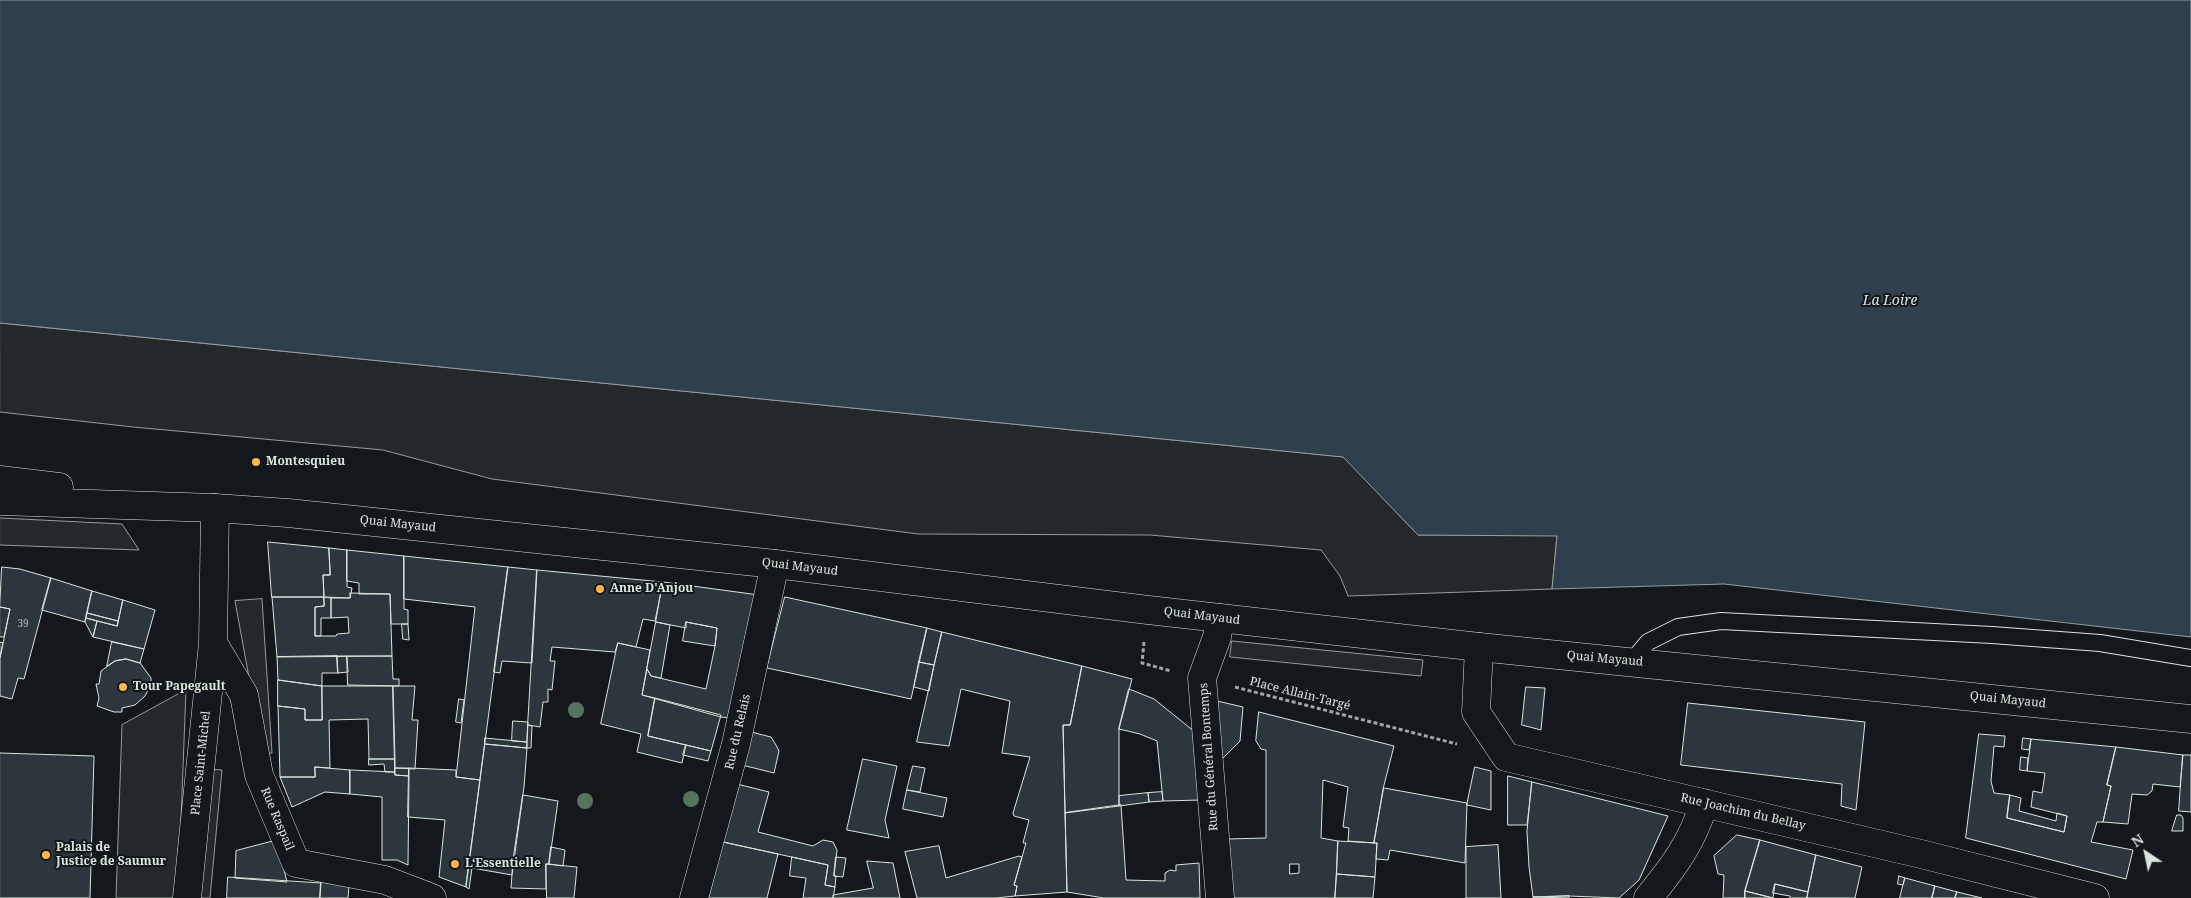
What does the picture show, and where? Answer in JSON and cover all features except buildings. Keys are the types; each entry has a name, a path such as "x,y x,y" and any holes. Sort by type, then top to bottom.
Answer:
{"main road":[{"name":"Quai Mayaud","path":"0,480 214,508"},
{"name":"Quai Mayaud","path":"0,501 214,508 288,513 775,564 1148,610 1479,647 2191,719"},
{"name":"Place Saint-Michel","path":"187,898 213,643 214,508"},
{"name":"Rue du Relais","path":"694,898 736,744 775,564"},
{"name":"Rue du Général Bontemps","path":"1220,618 1217,637 1202,678 1220,898"},
{"name":"Rue Raspail","path":"213,643 244,696 259,775 296,863 385,880 432,898"},
{"path":"1479,647 1476,712 1506,757"},
{"name":"Rue Joachim du Bellay","path":"1506,757 1921,854 2095,898"},
{"path":"1648,898 1672,870 1697,827 1704,803"}],"lane":[{"path":"1632,661 1648,642 1678,627 1721,621 1992,635 2100,644 2191,658"}],"path":[{"name":"Place Allain-Targé","path":"1148,610 1142,663 1506,757"}],"shaded area":[{"path":"0,323 1344,457 1418,535 1557,535 1552,589 1348,596 1340,576 1321,550 1150,535 918,534 492,479 383,450 133,427 0,412"},
{"path":"0,518 122,524 139,550 0,545"},
{"path":"262,599 272,753 263,754 235,601"},
{"path":"1232,641 1423,660 1421,676 1230,657"},
{"path":"186,690 178,898 116,898 122,725"},
{"path":"208,769 222,770 210,898 195,898"}],"water":[{"name":"La Loire","path":"0,0 2191,0 2191,637 1724,584 1552,589 1557,536 1418,535 1343,457 0,323"}],"place":[{"name":"Montesquieu","path":"256,462"},
{"name":"Anne D'Anjou","path":"600,589"},
{"name":"Tour Papegault","path":"123,687"},
{"name":"Palais de Justice de Saumur","path":"46,855"},
{"name":"L‘Essentielle","path":"455,864"}]}
